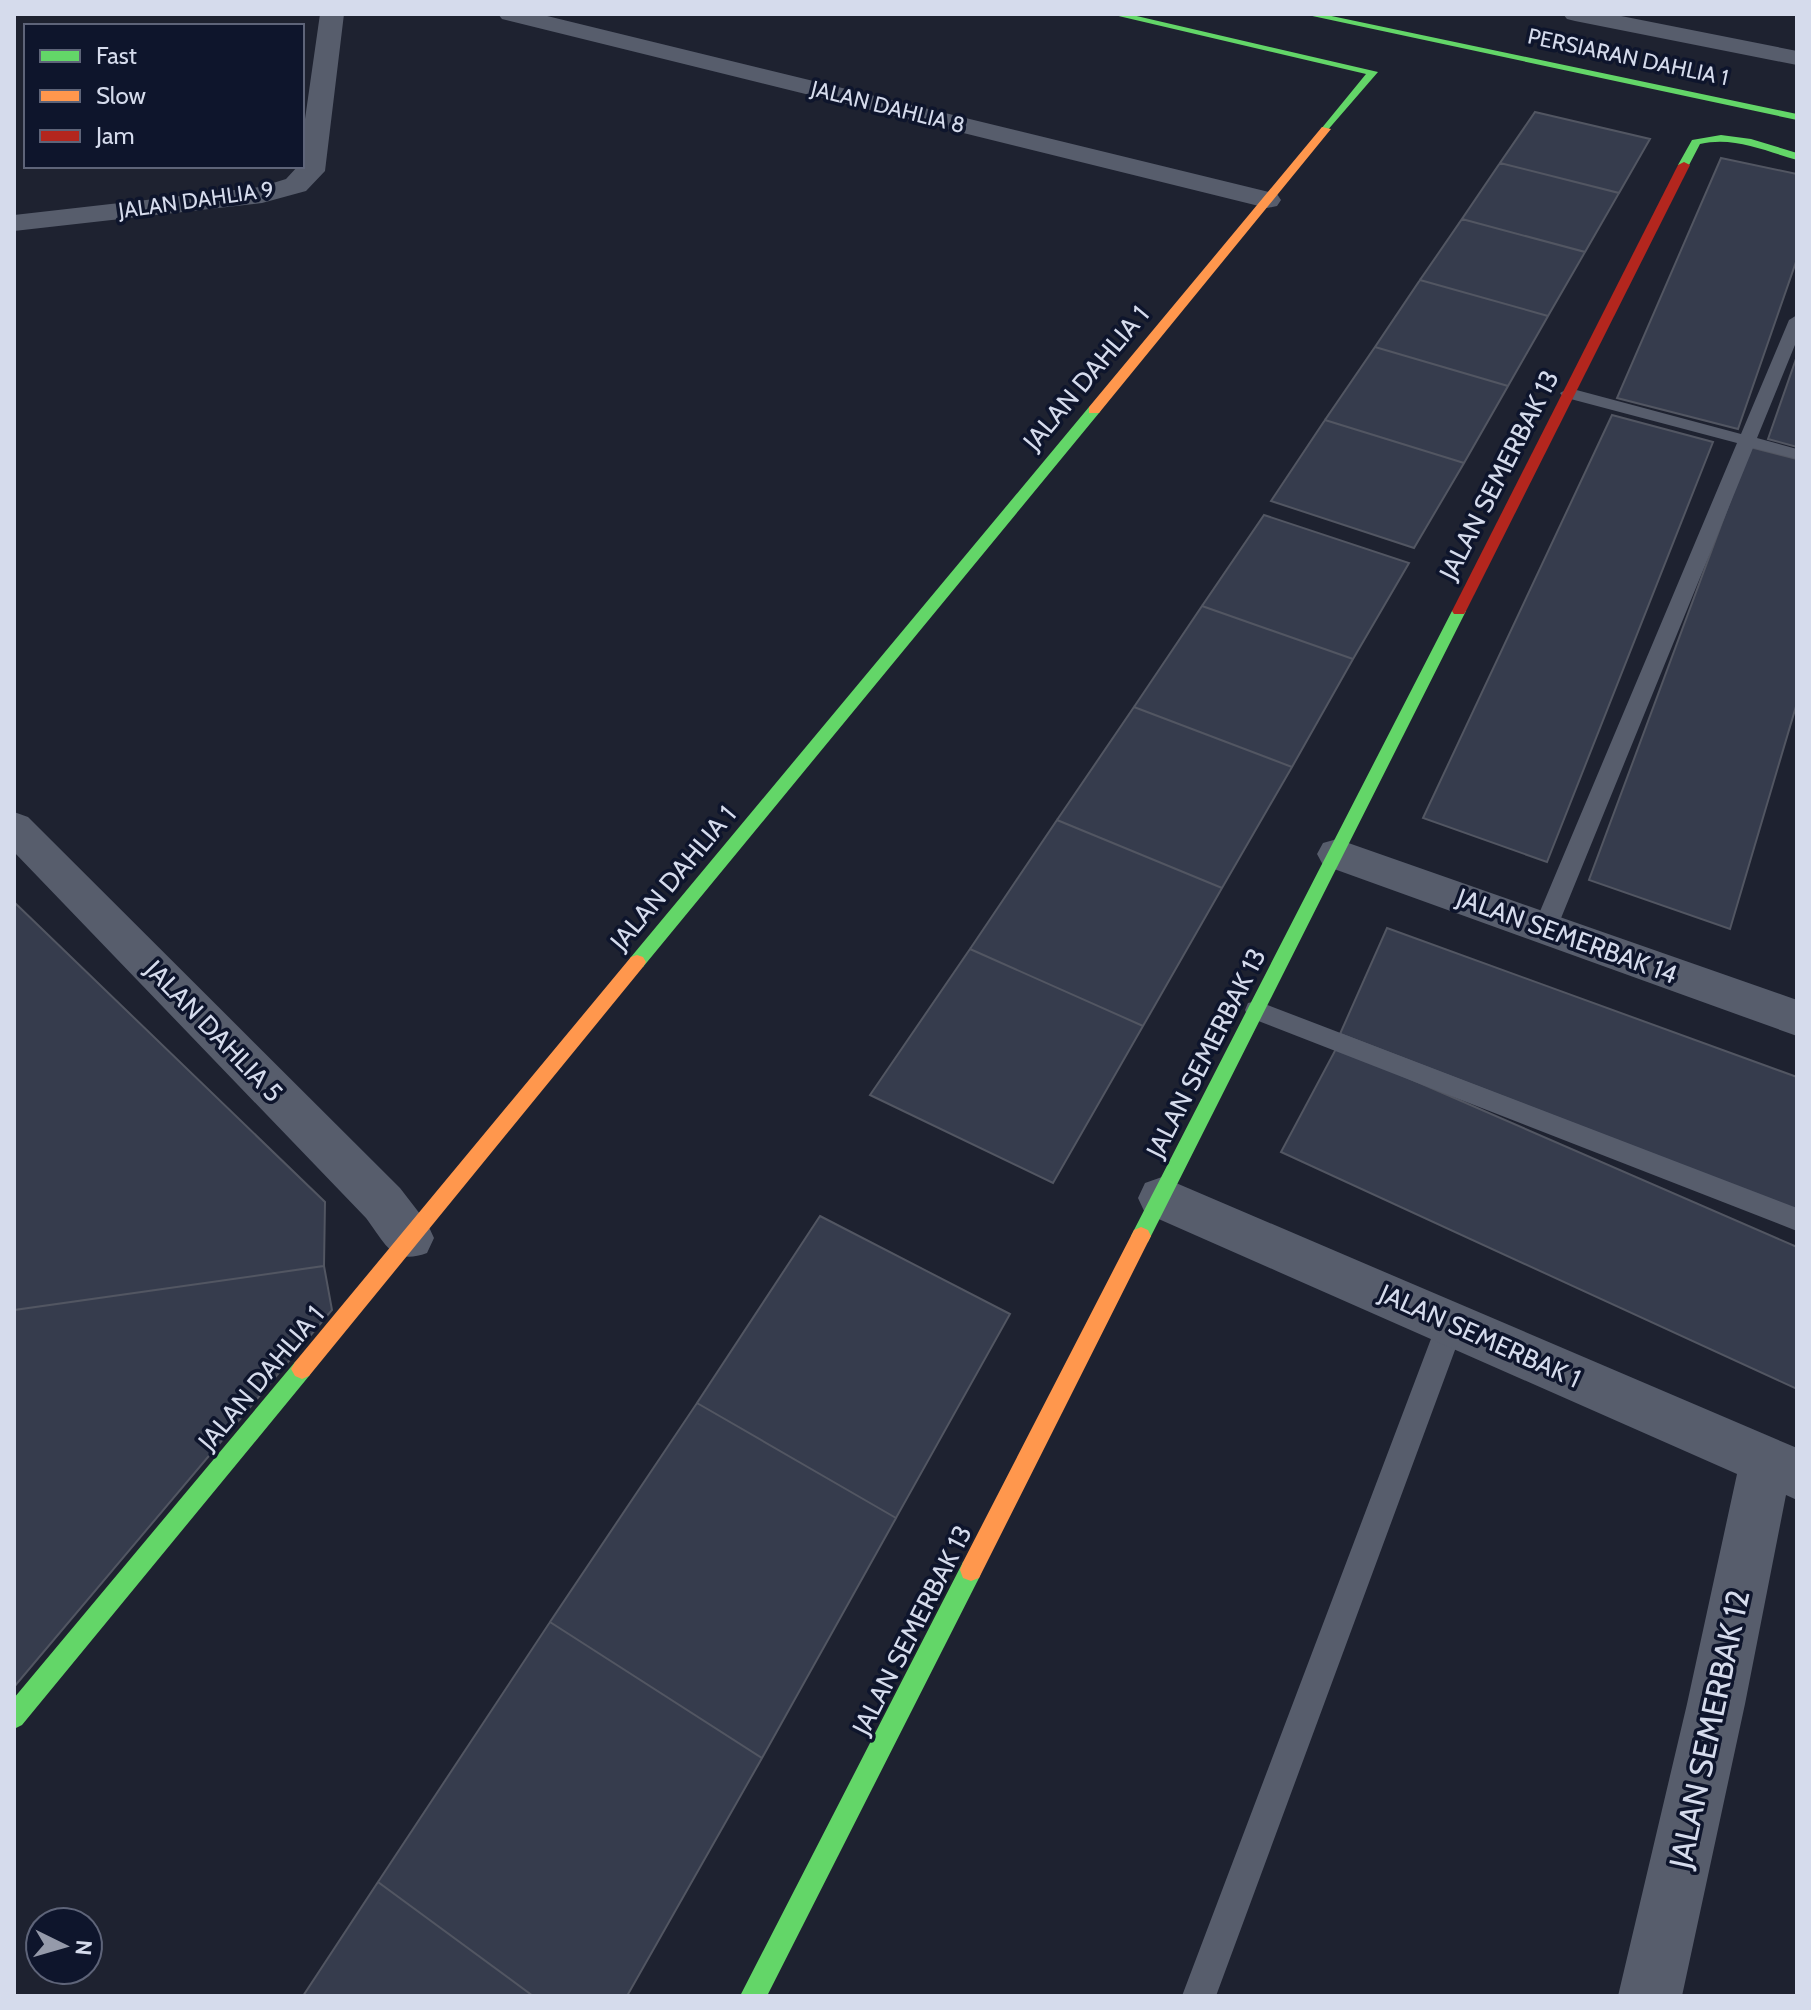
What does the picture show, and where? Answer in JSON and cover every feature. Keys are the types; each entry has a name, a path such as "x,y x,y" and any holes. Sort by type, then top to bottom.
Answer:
{"street":[{"name":"JALAN DAHLIA 9","path":"14,223 262,195 296,185 311,171 332,14"},
{"name":"JALAN DAHLIA 8","path":"510,14 1267,200"},
{"name":"JALAN DAHLIA 1","path":"14,1717 1373,72 1115,14"},
{"name":"PERSIARAN DAHLIA 1","path":"1308,14 1797,117"},
{"path":"1575,14 1797,58"},
{"name":"JALAN SEMERBAK 13","path":"753,1996 1337,854 1696,142 1707,136 1797,157"},
{"name":"JALAN DAHLIA 5","path":"14,827 383,1203 410,1238"},
{"name":"JALAN SEMERBAK 14","path":"1337,854 1797,1018"},
{"name":"JALAN SEMERBAK 1","path":"1162,1198 1781,1468"},
{"name":"JALAN SEMERBAK 12","path":"1650,1996 1716,1704 1781,1468"}],"lane":[{"path":"1545,928 1797,320"},
{"path":"1569,393 1797,454"},
{"path":"1257,1010 1797,1220"},
{"path":"1199,1996 1451,1323"}],"building":[{"path":"1535,112 1650,139 1619,193 1500,163"},
{"path":"1721,158 1797,174 1797,259 1738,429 1617,398"},
{"path":"1500,163 1619,193 1585,252 1462,219"},
{"path":"1462,219 1585,252 1548,316 1420,280"},
{"path":"1420,280 1548,316 1508,386 1375,347"},
{"path":"1375,347 1508,386 1464,463 1325,420"},
{"path":"1797,356 1797,447 1768,439"},
{"path":"1612,415 1713,442 1547,862 1423,818"},
{"path":"1325,420 1464,463 1414,548 1271,501"},
{"path":"1750,447 1797,459 1797,703 1730,929 1589,880"},
{"path":"1264,515 1409,563 1353,659 1202,606"},
{"path":"1202,606 1353,659 1292,767 1134,707"},
{"path":"1134,707 1292,767 1222,888 1057,820"},
{"path":"1057,820 1222,888 1143,1026 970,949"},
{"path":"14,902 325,1202 324,1266 14,1310"},
{"path":"1387,928 1797,1077 1797,1210 1340,1034"},
{"path":"970,949 1143,1026 1053,1183 870,1095"},
{"path":"1337,1047 1797,1247 1797,1389 1281,1152"},
{"path":"820,1216 1010,1314 896,1518 697,1403"},
{"path":"324,1266 332,1310 14,1687 14,1310"},
{"path":"697,1403 896,1518 762,1758 550,1622"},
{"path":"550,1622 762,1758 627,1996 533,1996 378,1882"},
{"path":"378,1882 533,1996 303,1996"}],"traffic: fast":[{"path":"1115,14 1373,72 1326,129"},
{"path":"1308,14 1797,117"},
{"path":"1684,165 1696,142 1721,138 1747,141 1797,157"},
{"path":"637,962 1094,410"},
{"path":"1141,1236 1459,611"},
{"path":"14,1717 302,1369"},
{"path":"753,1996 971,1570"}],"traffic: slow":[{"path":"1094,410 1326,129"},
{"path":"302,1369 637,962"},
{"path":"971,1570 1141,1236"}],"traffic: jam":[{"path":"1459,611 1684,165"}]}
